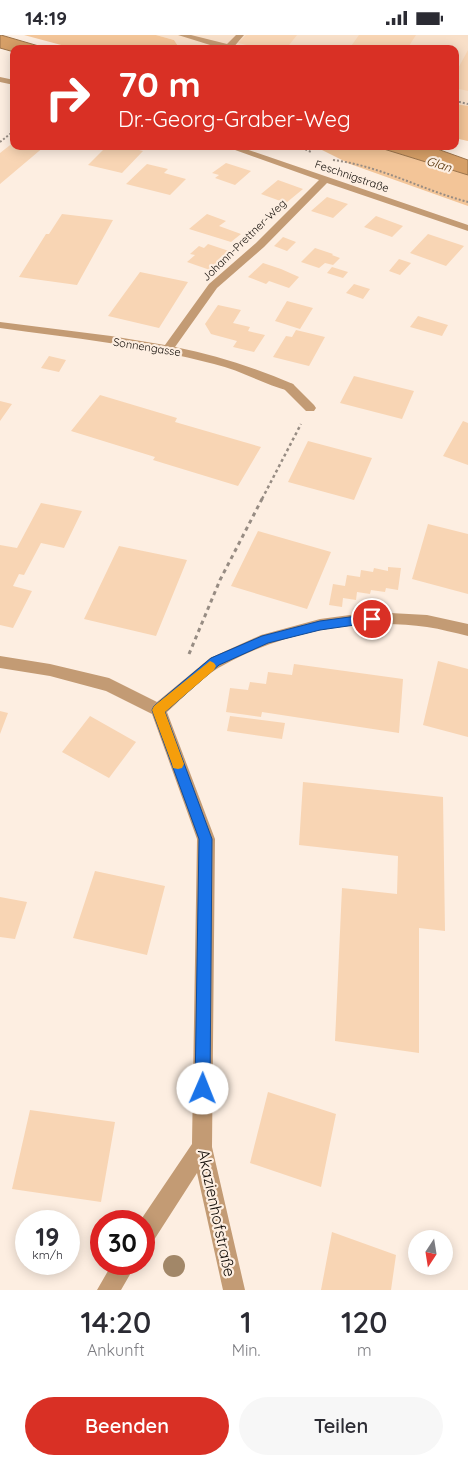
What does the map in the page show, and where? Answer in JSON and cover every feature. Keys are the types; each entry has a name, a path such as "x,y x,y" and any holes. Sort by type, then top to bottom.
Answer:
{"street":[{"path":"182,35 197,37 210,45"},
{"path":"230,45 240,35"},
{"name":"Feschnigstraße","path":"240,150 468,228"},
{"name":"Johann-Prettner-Weg","path":"169,349 213,286 260,245 325,179"},
{"name":"Sonnengasse","path":"0,325 169,349 257,371 290,387 310,408"},
{"path":"0,662 50,670 109,685 158,710 215,662 266,639 320,625 372,619 428,621 468,630"},
{"name":"Akazienhofstraße","path":"158,710 206,839 202,1147 234,1290"},
{"path":"155,1218 202,1147"},
{"path":"108,1290 118,1275"}],"path":[{"path":"0,142 10,134"},
{"path":"330,160 353,161 367,165 426,189 468,202"},
{"path":"178,694 189,652 220,580 310,408"}],"shaded area":[{"path":"24,35 156,35 174,40 177,45 61,45"},
{"path":"156,35 468,35 468,141 459,139 459,45 177,45 174,40"},
{"path":"459,105 468,106 468,141 459,139"},
{"path":"322,150 387,150 468,175 468,206 350,164"}],"water":[{"path":"0,35 35,45 10,45 10,51 0,48"},
{"name":"Glan","path":"387,150 440,150 468,160 468,175"}],"building":[{"path":"246,35 297,35 289,45 247,45 238,43"},
{"path":"359,35 416,35 410,45 352,45"},
{"path":"468,50 468,91 459,89 459,67"},
{"path":"10,145 10,150 40,150 0,184 0,153"},
{"path":"103,150 143,151 122,173 88,165"},
{"path":"226,163 251,171 235,185 215,178 219,175 212,173"},
{"path":"147,164 168,169 164,173 186,179 170,195 126,184"},
{"path":"278,180 303,189 286,203 261,194"},
{"path":"327,197 348,204 333,218 311,211"},
{"path":"62,214 113,220 77,285 19,277 46,234 49,234"},
{"path":"207,214 226,221 219,226 241,234 231,242 189,229"},
{"path":"376,216 403,226 392,237 364,227"},
{"path":"428,234 464,246 446,266 410,253"},
{"path":"283,237 296,242 287,251 274,246"},
{"path":"208,244 229,251 210,270 187,262 195,255 190,254 199,246 204,248"},
{"path":"315,248 340,258 333,265 325,263 319,268 301,262"},
{"path":"399,259 411,263 400,275 389,271"},
{"path":"263,263 299,277 289,288 269,281 266,284 248,277"},
{"path":"332,267 348,272 343,278 327,273"},
{"path":"140,272 188,282 159,328 108,316"},
{"path":"354,284 370,289 363,299 346,293"},
{"path":"287,301 313,308 300,329 275,321"},
{"path":"218,305 241,310 233,323 250,327 248,331 265,335 254,352 233,347 237,341 211,334 205,324"},
{"path":"418,316 448,325 442,336 410,327"},
{"path":"296,330 325,337 309,366 273,357 286,336 292,337"},
{"path":"49,356 66,360 59,372 41,368"},
{"path":"354,376 414,391 402,419 340,403"},
{"path":"100,395 177,418 175,422 261,447 238,486 153,460 155,457 71,431"},
{"path":"0,401 12,404 0,421"},
{"path":"463,421 468,423 468,465 443,456"},
{"path":"308,441 372,458 354,500 288,482"},
{"path":"41,503 82,511 64,548 41,543 24,575 19,574 13,586 32,591 13,628 0,625 0,545 17,548"},
{"path":"428,524 468,534 468,594 412,579"},
{"path":"258,531 331,552 307,609 231,586"},
{"path":"119,546 187,560 156,636 84,619"},
{"path":"388,567 401,568 398,590 386,588 385,592 371,590 370,594 357,592 356,600 343,598 342,607 329,605 333,584 345,586 347,575 360,577 361,570 373,572 374,568 388,571"},
{"path":"438,661 468,669 468,737 423,725"},
{"path":"294,664 403,679 399,733 262,712 261,717 226,712 230,688 248,690 250,682 266,684 268,672 292,675"},
{"path":"0,711 8,713 0,734"},
{"path":"90,716 136,742 109,778 62,752"},
{"path":"230,716 285,723 282,739 227,731"},
{"path":"303,782 443,797 445,931 419,928 419,1053 335,1041 342,888 397,894 398,856 299,845"},
{"path":"95,871 165,886 147,955 73,938"},
{"path":"0,897 27,902 15,939 0,937"},
{"path":"268,1092 336,1114 321,1187 250,1163"},
{"path":"30,1110 115,1122 101,1202 12,1189"},
{"path":"332,1232 396,1255 391,1290 321,1290"}],"slow traffic":[{"path":"178,764 158,710 210,666"}],"route":[{"path":"203,1089 206,839 158,710 215,662 266,639 320,625 372,619"}]}
